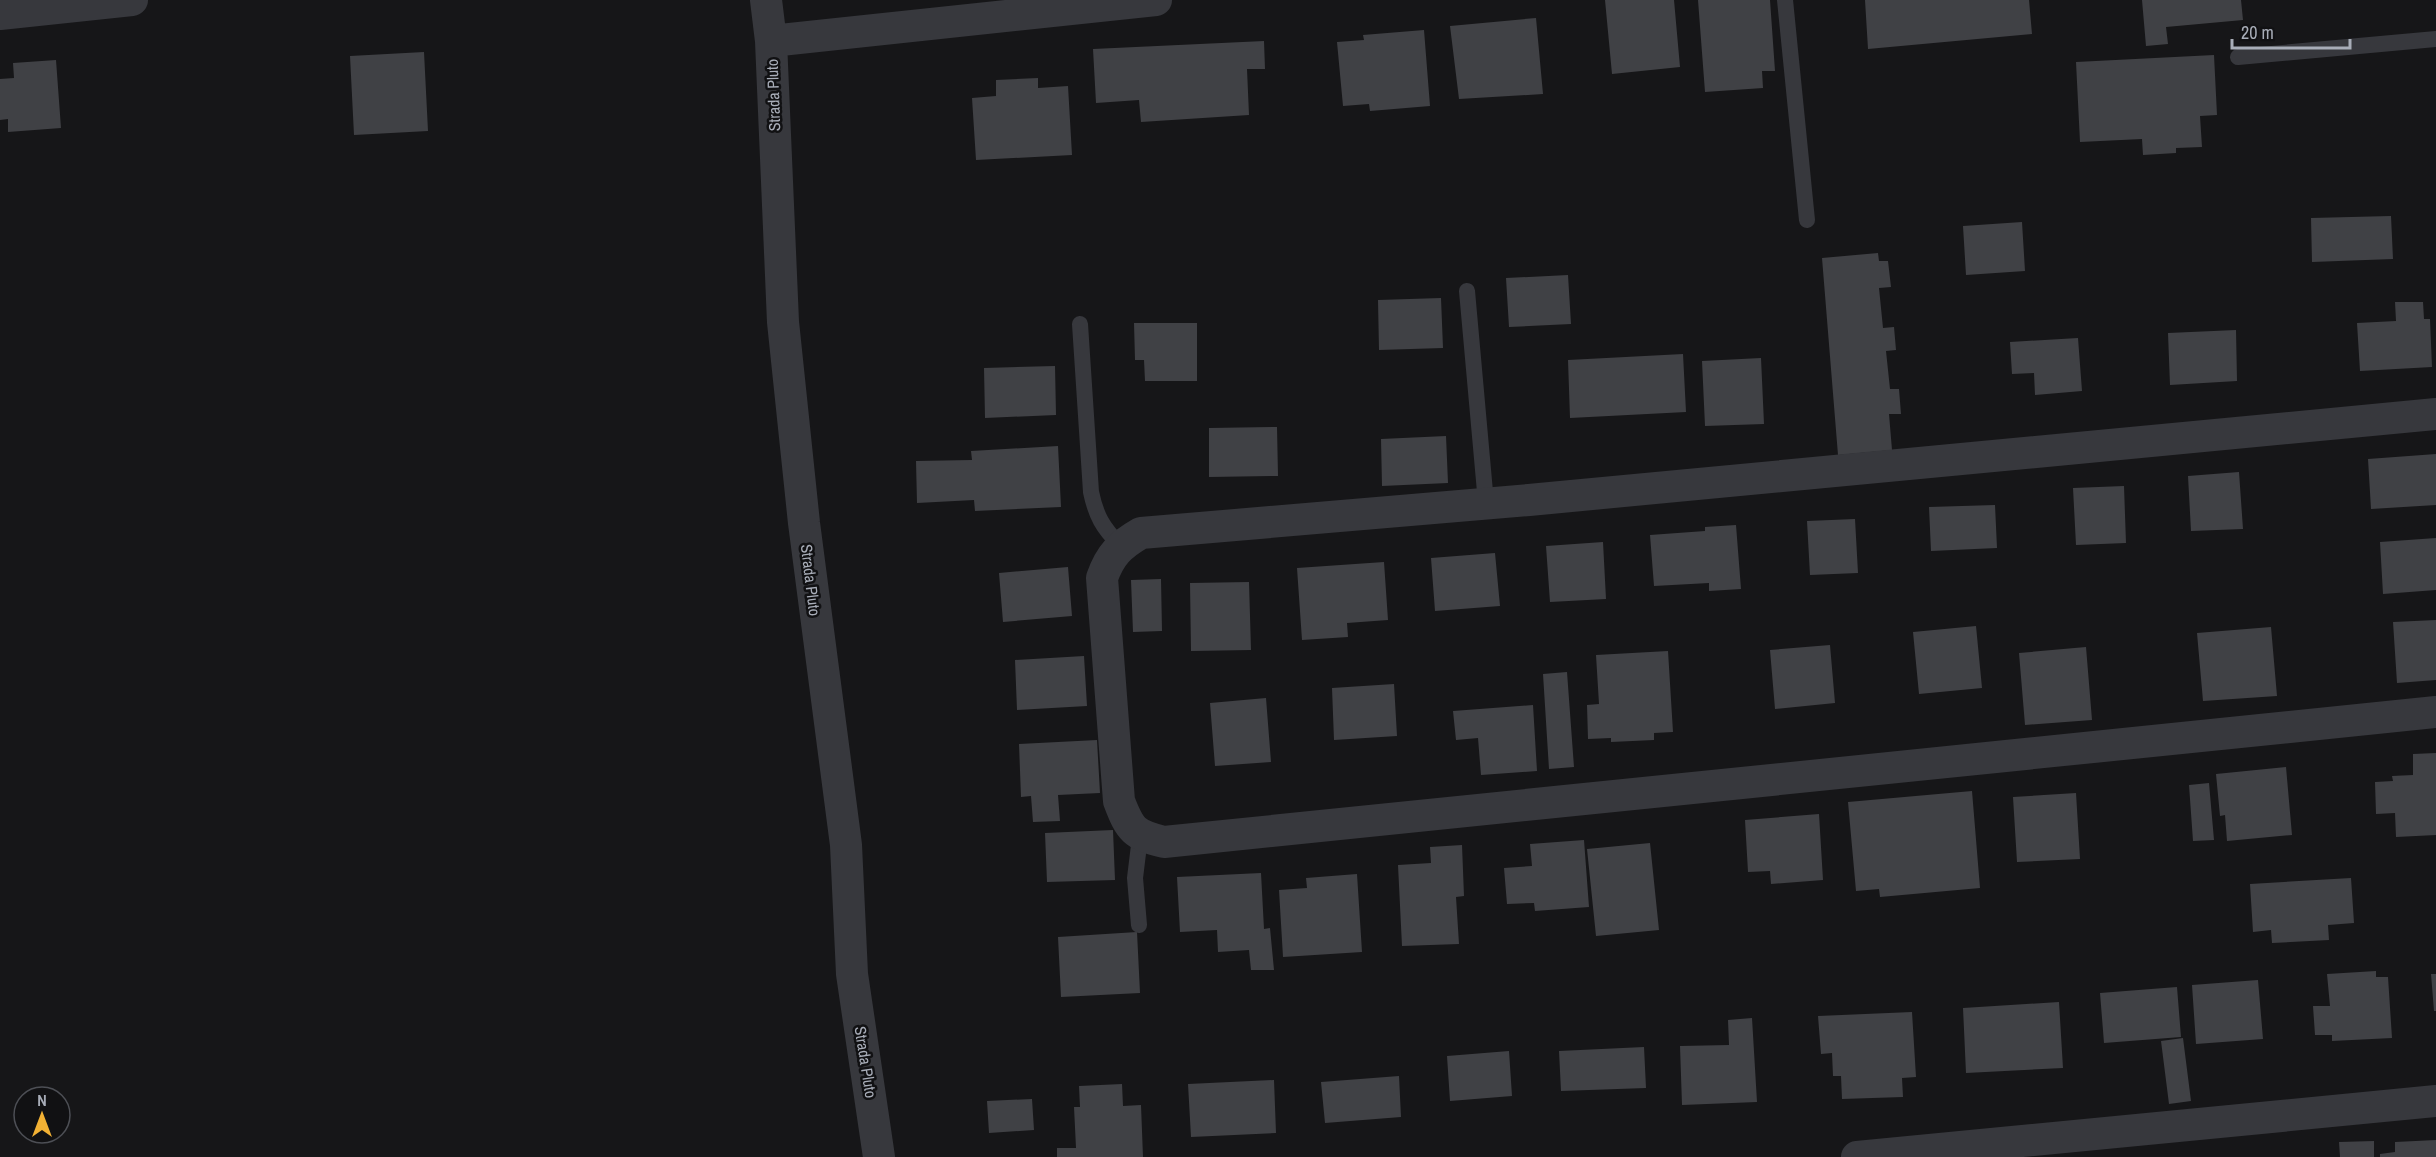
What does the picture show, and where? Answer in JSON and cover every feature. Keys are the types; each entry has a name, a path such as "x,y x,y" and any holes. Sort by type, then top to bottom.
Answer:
{"street":[{"path":"0,14 132,0"},
{"name":"Strada Pluto","path":"766,0 771,41 783,322 804,523 846,845 852,974 879,1157"},
{"path":"771,41 1156,0"},
{"path":"2436,414 1486,504 1141,532 1120,545 1108,560 1102,578 1119,801 1126,820 1140,837 1164,842 2436,712"},
{"path":"1857,1157 2436,1101"}],"lane":[{"path":"1785,0 1807,220"},
{"path":"2238,57 2436,39"},
{"path":"1467,291 1486,504"},
{"path":"1080,324 1091,492 1095,514 1102,528 1120,545"},
{"path":"1139,925 1135,878 1140,837"}],"building":[{"path":"1605,0 1674,0 1680,67 1612,74"},
{"path":"1698,0 1770,0 1775,71 1762,71 1763,88 1705,92"},
{"path":"1865,0 2029,0 2032,34 1868,49"},
{"path":"2142,0 2241,0 2243,20 2166,27 2168,44 2146,46"},
{"path":"1536,18 1543,94 1459,99 1450,26"},
{"path":"1424,30 1430,106 1370,111 1369,104 1343,106 1337,42 1364,40 1363,35"},
{"path":"1264,41 1265,69 1247,69 1249,115 1141,122 1139,100 1096,103 1093,49"},
{"path":"424,52 428,131 354,135 350,56"},
{"path":"2214,55 2217,115 2200,116 2202,147 2176,148 2176,153 2143,155 2142,139 2080,142 2076,62"},
{"path":"56,60 61,128 8,132 8,119 0,120 0,79 14,78 13,63"},
{"path":"1038,78 1038,88 1068,86 1072,155 976,160 972,98 996,96 996,80"},
{"path":"2391,216 2393,259 2312,262 2311,218"},
{"path":"2022,222 2025,271 1966,275 1963,226"},
{"path":"1878,253 1879,261 1888,261 1891,287 1879,288 1883,328 1894,327 1896,350 1886,351 1890,389 1899,389 1901,414 1889,414 1892,450 1838,455 1822,258"},
{"path":"1568,275 1571,324 1509,327 1506,278"},
{"path":"1441,298 1443,348 1379,350 1378,300"},
{"path":"2395,302 2423,302 2424,319 2430,319 2432,367 2360,371 2357,323 2396,321"},
{"path":"1134,323 1197,323 1197,381 1145,381 1144,360 1135,360"},
{"path":"2236,330 2237,381 2170,385 2168,333"},
{"path":"2078,338 2082,391 2035,395 2034,373 2012,374 2010,342"},
{"path":"1683,354 1686,412 1570,418 1568,360"},
{"path":"1761,358 1764,424 1705,426 1702,361"},
{"path":"1055,366 1056,415 985,418 984,368"},
{"path":"1277,427 1278,476 1209,477 1209,428"},
{"path":"1446,436 1448,483 1382,486 1381,439"},
{"path":"1058,446 1061,507 975,511 974,500 917,503 916,461 972,460 971,451"},
{"path":"2436,454 2436,505 2371,509 2368,459"},
{"path":"2239,472 2243,529 2191,531 2188,476"},
{"path":"2124,486 2126,543 2076,545 2073,488"},
{"path":"1995,505 1997,548 1931,551 1929,507"},
{"path":"1855,519 1858,573 1810,575 1807,521"},
{"path":"1736,525 1741,589 1709,591 1709,583 1654,586 1650,535 1705,531 1705,527"},
{"path":"2436,538 2436,590 2383,594 2380,542"},
{"path":"1603,542 1606,599 1550,602 1546,546"},
{"path":"1495,553 1500,606 1435,611 1431,558"},
{"path":"1384,562 1388,620 1347,623 1348,637 1302,640 1297,568"},
{"path":"1068,567 1072,616 1003,622 999,573"},
{"path":"1161,579 1162,631 1133,632 1131,580"},
{"path":"1249,582 1251,650 1191,651 1190,583"},
{"path":"2436,620 2436,680 2397,683 2393,622"},
{"path":"1976,626 1982,688 1919,694 1913,632"},
{"path":"2271,627 2277,696 2203,701 2197,633"},
{"path":"1830,645 1835,703 1775,709 1770,650"},
{"path":"2086,647 2092,720 2025,725 2019,653"},
{"path":"1668,651 1673,732 1654,733 1654,740 1611,742 1611,738 1588,739 1587,705 1599,704 1596,655"},
{"path":"1084,656 1087,706 1017,710 1015,660"},
{"path":"1567,672 1574,767 1549,769 1543,674"},
{"path":"1394,684 1397,736 1334,740 1332,688"},
{"path":"1266,698 1271,762 1215,766 1210,703"},
{"path":"1533,705 1537,771 1481,775 1478,738 1456,740 1453,711"},
{"path":"1097,740 1100,793 1058,795 1060,821 1033,822 1031,796 1021,797 1019,744"},
{"path":"2436,753 2436,835 2396,837 2395,813 2376,814 2375,782 2393,781 2392,776 2413,775 2413,754"},
{"path":"2286,767 2292,835 2227,841 2225,815 2220,816 2216,774"},
{"path":"2209,783 2214,840 2193,841 2189,785"},
{"path":"1972,791 1980,888 1880,897 1879,889 1856,891 1848,802"},
{"path":"2076,793 2080,859 2017,862 2013,797"},
{"path":"1819,814 1823,880 1771,884 1770,871 1748,872 1745,820"},
{"path":"1113,830 1115,880 1047,882 1045,833"},
{"path":"1584,840 1589,907 1535,911 1534,903 1507,904 1504,868 1532,866 1530,844"},
{"path":"1650,843 1659,930 1596,936 1587,849"},
{"path":"1462,845 1464,896 1456,897 1459,944 1402,946 1398,865 1431,863 1430,847"},
{"path":"1261,873 1264,929 1270,928 1274,970 1251,970 1249,950 1218,952 1217,930 1180,932 1177,877"},
{"path":"1357,874 1362,952 1283,957 1279,890 1307,888 1306,878"},
{"path":"2351,878 2354,923 2328,925 2329,940 2272,943 2271,930 2253,932 2250,884"},
{"path":"1137,932 1140,993 1061,997 1058,937"},
{"path":"2376,971 2376,977 2388,977 2392,1038 2332,1041 2332,1035 2315,1035 2313,1006 2330,1006 2327,974"},
{"path":"2431,974 2436,974 2436,1011 2434,1011"},
{"path":"2258,980 2263,1039 2196,1044 2192,985"},
{"path":"2177,987 2181,1037 2104,1043 2100,993"},
{"path":"2059,1002 2063,1068 1966,1073 1963,1008"},
{"path":"1912,1012 1916,1077 1902,1078 1903,1097 1842,1099 1841,1076 1833,1076 1832,1053 1821,1054 1818,1016"},
{"path":"1752,1018 1757,1102 1682,1105 1680,1046 1729,1045 1728,1020"},
{"path":"2183,1038 2191,1101 2169,1104 2161,1041"},
{"path":"1644,1047 1646,1088 1561,1091 1559,1051"},
{"path":"1509,1051 1512,1096 1450,1101 1447,1056"},
{"path":"1399,1076 1401,1117 1325,1123 1321,1082"},
{"path":"1274,1080 1276,1133 1191,1137 1188,1084"},
{"path":"1122,1084 1123,1106 1141,1105 1143,1157 1057,1157 1057,1148 1076,1148 1074,1107 1080,1107 1079,1086"},
{"path":"1032,1099 1034,1130 989,1133 987,1101"},
{"path":"2436,1140 2436,1157 2380,1157 2380,1154 2395,1152 2395,1142"},
{"path":"2374,1141 2374,1157 2340,1157 2339,1142"}]}
